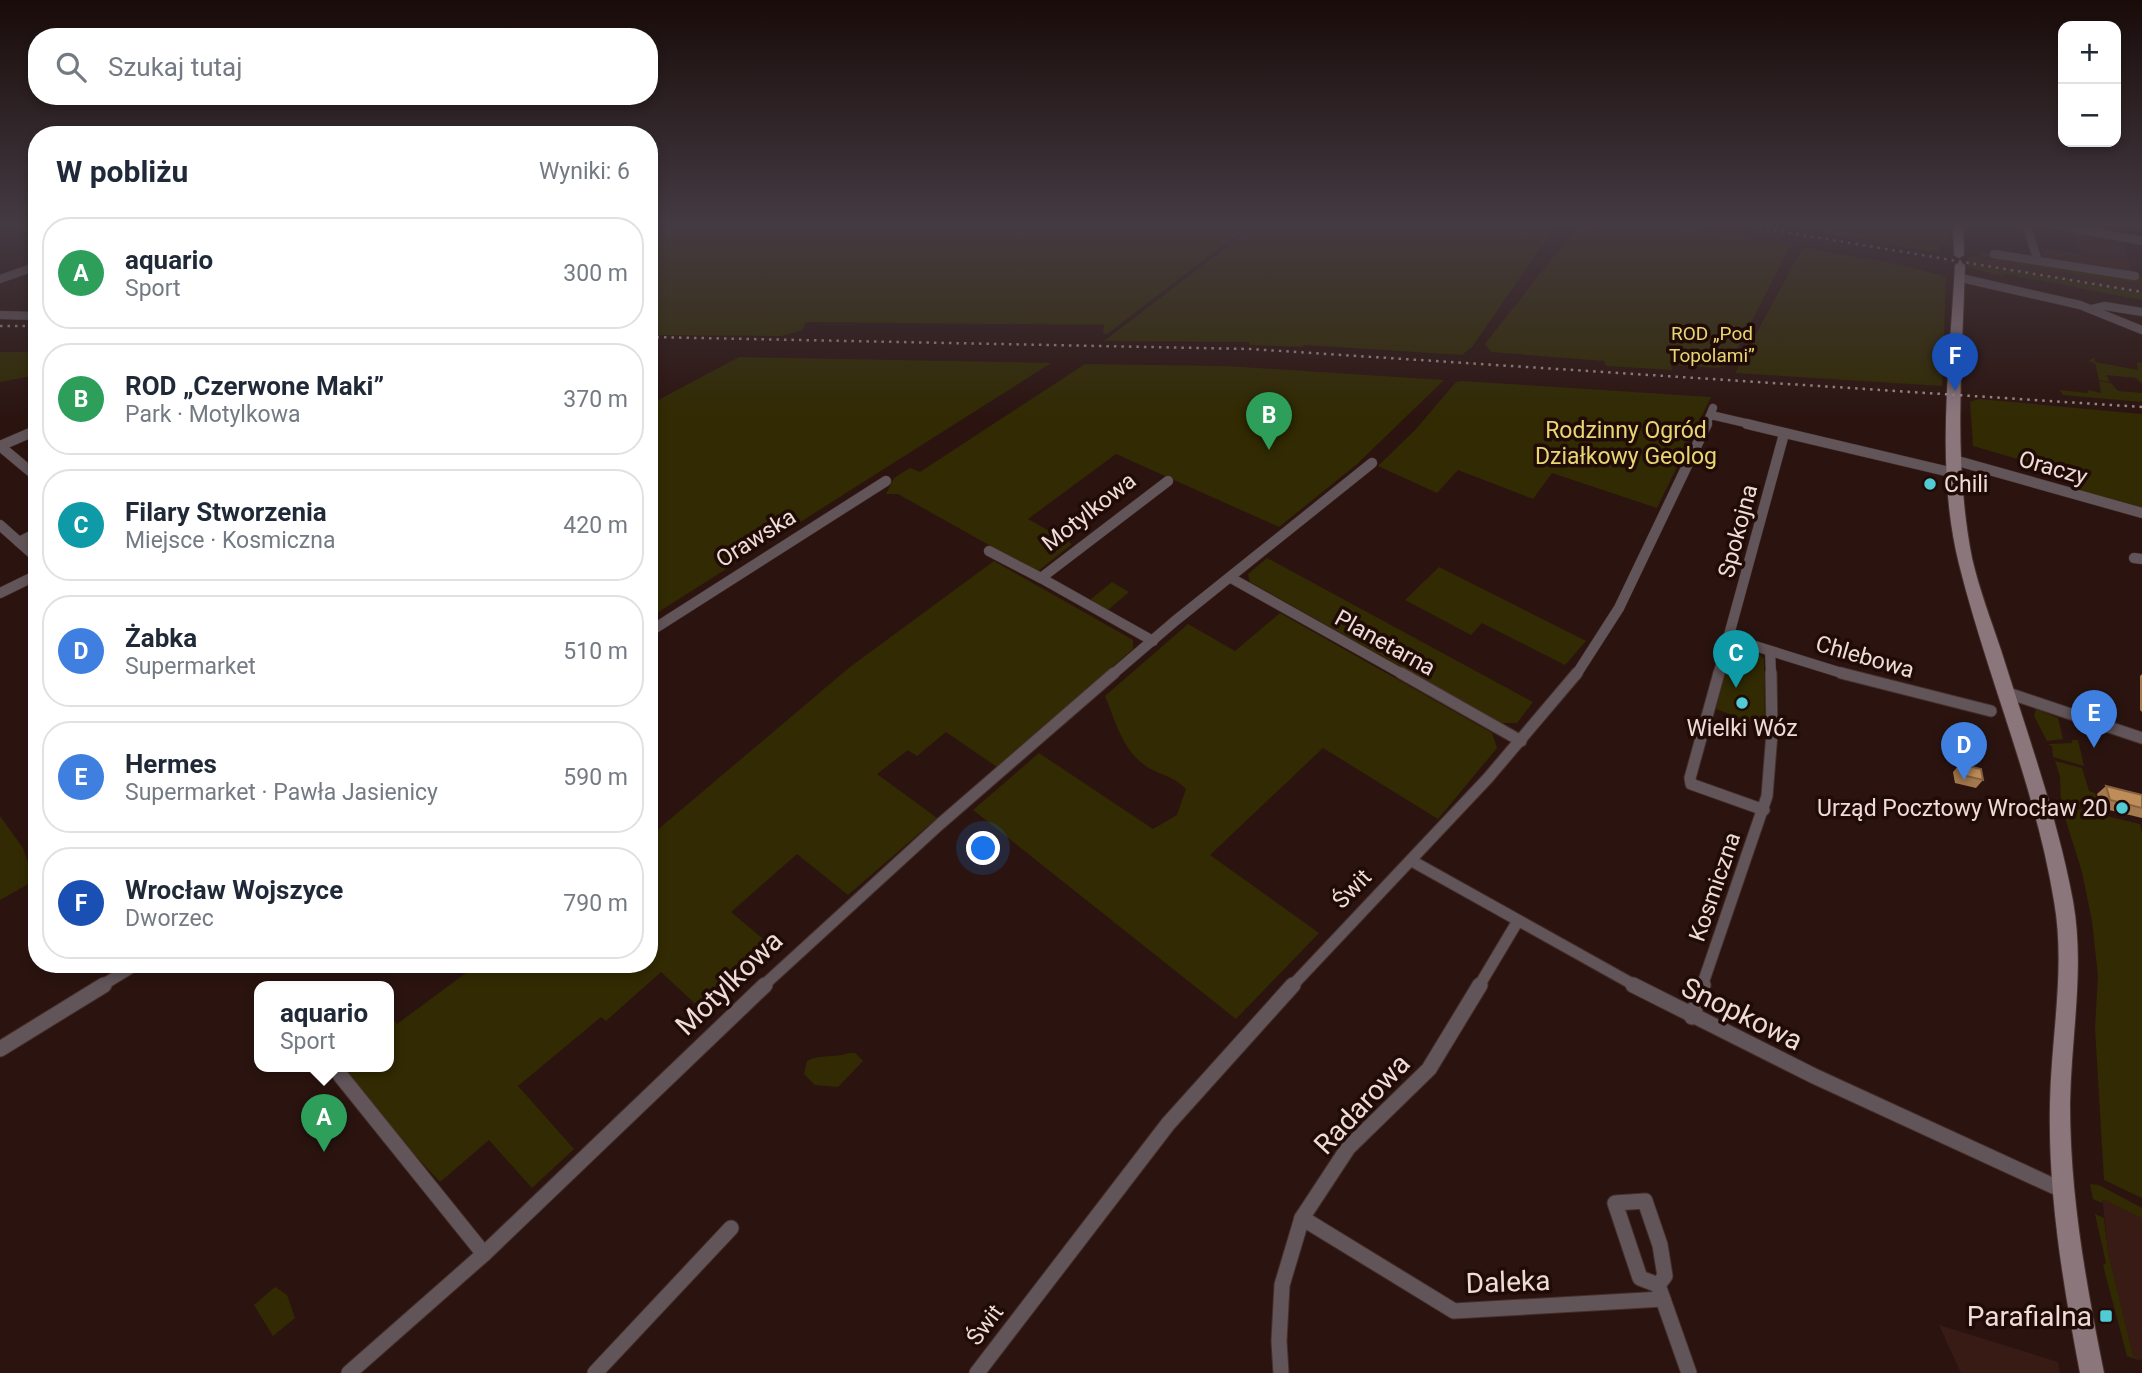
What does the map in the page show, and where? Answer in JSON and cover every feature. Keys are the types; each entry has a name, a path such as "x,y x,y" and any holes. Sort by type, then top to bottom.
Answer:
{"street":[{"path":"1960,288 1954,467 1958,520 1966,563 2051,844 2064,903 2068,982 2060,1101 2062,1190 2073,1270 2094,1370"},
{"path":"2002,288 2071,302 2142,330"},
{"path":"2092,309 2105,306 2142,312"},
{"path":"0,315 28,316"},
{"name":"Świt","path":"977,1373 1126,1176 1195,1092 1293,983 1412,861 1521,741 1601,639 1665,515 1712,412 1784,434"},
{"path":"28,434 0,446 28,469"},
{"path":"1784,434 1954,467"},
{"name":"Spokojna","path":"1729,638 1784,434"},
{"name":"Motylkowa","path":"349,1373 484,1254 814,937 940,824 1153,641 1372,463"},
{"name":"Oraczy","path":"1954,467 2142,513"},
{"name":"Orawska","path":"658,626 886,481"},
{"name":"Motylkowa","path":"1153,641 1041,578 1168,481"},
{"path":"0,525 28,550"},
{"path":"19,542 28,538"},
{"path":"989,551 1041,578"},
{"name":"Planetarna","path":"1231,578 1521,741"},
{"path":"0,593 28,579"},
{"name":"Chlebowa","path":"1729,638 1835,672 1991,712"},
{"name":"Kosmiczna","path":"1729,638 1690,778 1691,784 1764,810"},
{"name":"Kosmiczna","path":"1692,1017 1764,810 1772,733 1770,651"},
{"path":"2005,692 2039,701 2142,738"},
{"name":"Snopkowa","path":"1412,861 1516,924 1692,1017 1879,1107 2062,1190"},
{"name":"Radarowa","path":"1281,1373 1279,1341 1282,1285 1306,1221 1348,1148 1429,1069 1516,924"},
{"path":"0,1049 122,973"},
{"path":"340,1075 484,1254"},
{"path":"1660,1292 1665,1276 1662,1256 1644,1201 1615,1203 1640,1278 1660,1292 1689,1373"},
{"name":"Daleka","path":"1306,1221 1454,1311 1660,1292"},
{"path":"595,1373 731,1228"}],"shaded area":[{"path":"2079,288 2142,288 2142,300"},
{"path":"2102,1193 2142,1213 2142,1360 2133,1357 2108,1252"},
{"path":"1939,1325 2058,1362 2060,1373 1961,1373"}],"green space":[{"path":"658,288 1167,288 1107,334 1103,333 1104,325 806,322 802,330 781,336 658,335"},
{"path":"1173,288 1513,288 1472,347 1462,355 1304,345 1250,345 1249,342 1104,341"},
{"name":"ROD „Pod Topolami”","path":"1529,288 1769,288 1729,365 1718,368 1671,365 1672,370 1606,366 1604,361 1491,352 1485,344"},
{"path":"1781,288 1946,288 1942,386 1735,373"},
{"path":"2079,288 2112,288 2142,293 2142,300"},
{"path":"0,352 28,352 28,377 0,382"},
{"path":"739,357 1051,363 658,612 658,400"},
{"path":"2094,358 2095,362 2138,370 2137,362 2142,363 2142,384 2136,378 2106,375 2110,382 2099,380 2095,363 2088,361"},
{"path":"1085,364 1226,366 1444,380 1356,465 1279,527 1116,454 1028,519 1072,544 1037,572 898,494 886,494 894,478 910,468 920,472"},
{"path":"2099,381 2111,383 2118,391 2142,393 2142,402 2063,395 2060,390 2101,393"},
{"name":"Rodzinny Ogród Działkowy Geolog","path":"1456,382 1711,397 1657,508 1552,473 1533,499 1458,470 1437,493 1378,466 1416,429"},
{"path":"1979,399 2142,414 2142,509 2076,490 2076,476 1973,446 1970,402"},
{"path":"1267,558 1533,702 1517,723 1501,723 1250,582 1248,574"},
{"path":"994,561 1133,640 1133,649 997,767 946,732 917,756 908,750 877,774 937,818 848,895 797,854 731,912 774,948 702,1010 661,972 606,1021 601,1017 518,1086 574,1149 532,1188 489,1140 440,1182 340,1072 394,1072 394,1020 397,1024 466,973 658,973 658,829 850,667"},
{"path":"1439,567 1586,641 1565,665 1482,623 1471,635 1405,600"},
{"path":"1112,582 1129,592 1108,610 1090,600"},
{"path":"1280,613 1492,733 1497,748 1438,819 1323,748 1210,855 1319,933 1236,1019 973,810 1039,753 1153,829 1177,815 1186,789 1176,781 1148,768 1136,757 1120,733 1105,696 1188,624 1235,651"},
{"path":"1739,645 1756,651 1764,659 1765,727 1716,709 1732,648"},
{"path":"2036,709 2058,718 2063,739 2047,741 2034,716"},
{"path":"2072,740 2078,740 2084,766 2053,757 2052,746 2048,744 2072,743"},
{"path":"2055,761 2082,768 2089,791 2095,793 2101,812 2061,802 2060,776"},
{"path":"2061,805 2140,824 2142,833 2142,1198 2104,1180 2095,1028 2098,976 2092,921 2082,872"},
{"path":"0,816 23,848 28,863 28,884 0,900"},
{"path":"855,1053 863,1061 838,1087 815,1085 804,1074 807,1061"},
{"path":"2090,1184 2099,1185 2142,1208 2142,1218 2103,1199 2102,1203 2093,1199"},
{"path":"2095,1214 2104,1218 2108,1252 2133,1356 2142,1361 2127,1356 2103,1265 2106,1263"},
{"path":"275,1287 287,1295 295,1318 273,1336 254,1305"}],"building":[{"path":"1960,764 1981,769 1983,780 1962,775"},
{"path":"2106,786 2142,795 2142,808 2110,800"}],"railway":[{"path":"2119,288 2142,292"},
{"path":"0,326 28,326"},
{"path":"658,337 1250,349 2142,407"}],"place":[{"name":"Wrocław Wojszyce","path":"1955,391"},
{"name":"ROD „Czerwone Maki”","path":"1269,450"},
{"name":"Chili","path":"1930,484"},
{"name":"Filary Stworzenia","path":"1736,688"},
{"name":"Wielki Wóz","path":"1742,703"},
{"name":"Hermes","path":"2094,748"},
{"name":"Żabka","path":"1964,780"},
{"name":"Urząd Pocztowy Wrocław 20","path":"2122,808"},
{"name":"aquario","path":"324,1152"},
{"name":"Parafialna","path":"2106,1316"}]}
